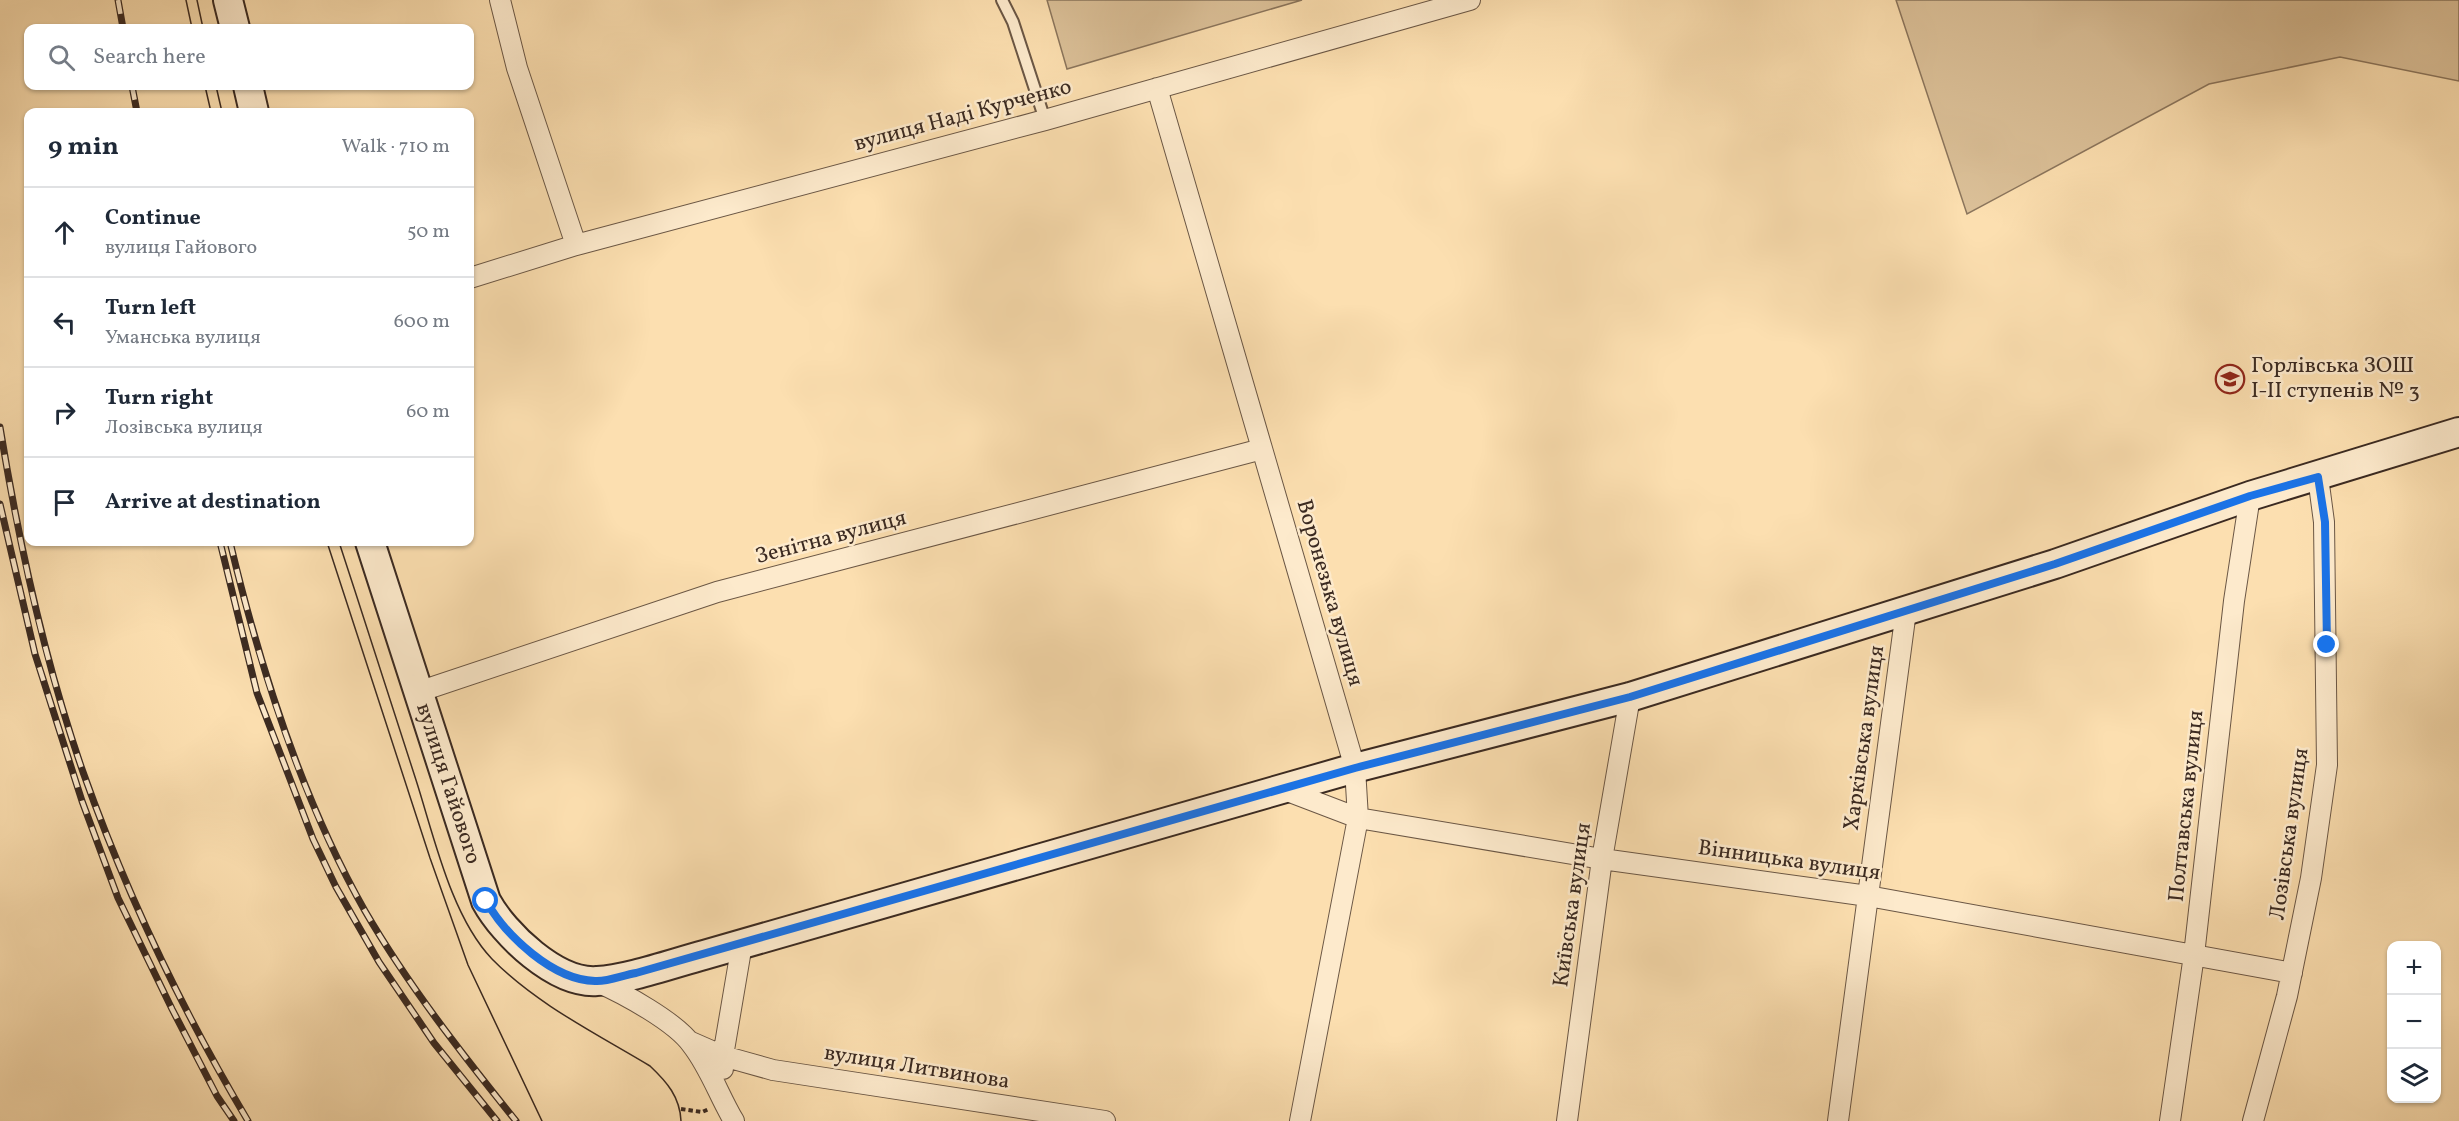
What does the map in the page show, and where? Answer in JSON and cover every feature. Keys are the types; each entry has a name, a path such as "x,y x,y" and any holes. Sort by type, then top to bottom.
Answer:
{"street":[{"path":"228,0 233,24"},
{"path":"500,0 517,68 576,245"},
{"name":"вулиця Наді Курченко","path":"474,277 576,245 1045,120 1470,0"},
{"name":"Воронезька вулиця","path":"1157,88 1355,768 1358,818 1300,1121"},
{"path":"249,90 253,108"},
{"path":"597,981 742,944 1355,768 1630,697 2055,564 2250,496 2459,432"},
{"name":"Зенітна вулиця","path":"418,692 717,592 1262,449"},
{"name":"Лозівська вулиця","path":"2253,1121 2292,973 2311,878 2327,765 2325,522 2318,477"},
{"name":"Полтавська вулиця","path":"2170,1121 2194,955 2234,601 2250,496"},
{"name":"вулиця Гайового","path":"371,546 475,872 496,919 529,951 562,972 578,979 597,981 626,994 691,1042 712,1075 729,1113"},
{"name":"Харківська вулиця","path":"1838,1121 1906,611"},
{"name":"Київська вулиця","path":"1567,1121 1602,859 1630,697"},
{"name":"Вінницька вулиця","path":"1282,789 1358,818 1602,859 1868,896 2292,973"},
{"path":"729,1113 723,1056 742,944"},
{"name":"вулиця Литвинова","path":"691,1042 723,1056 773,1070 1105,1121"}],"lane":[{"path":"1002,0 1013,22 1045,120"}],"path":[{"path":"681,1109 729,1113"}],"shaded area":[{"path":"1047,0 1302,0 1067,69"},
{"path":"1896,0 2459,0 2459,81 2340,57 2209,84 1967,214"}],"tram line":[{"path":"186,0 191,24"},
{"path":"197,0 202,24"},
{"path":"206,90 210,108"},
{"path":"217,90 221,108"},
{"path":"328,546 430,858 468,965 542,1121"},
{"path":"340,546 437,850 465,921 492,959 528,990 547,1004 650,1066 672,1090 681,1121"}],"railway":[{"path":"118,0 122,24"},
{"path":"133,90 136,108"},
{"path":"0,427 34,601 56,687 83,772 118,862 157,950 200,1037 248,1121"},
{"path":"0,504 35,654 82,801 118,898 217,1096 234,1121"},
{"path":"221,546 257,693 313,839 336,887 379,962 434,1043 497,1121"},
{"path":"231,546 255,637 285,731 302,778 342,868 365,911 417,992 516,1121"}],"place":[{"name":"Горлівська ЗОШ І-ІІ ступенів № 3","path":"2230,379"}],"route":[{"path":"486,901 496,919 511,935 529,951 562,972 578,979 597,981 636,973 1355,768 1630,697 2055,564 2250,496 2318,477 2325,522 2327,645"}]}
